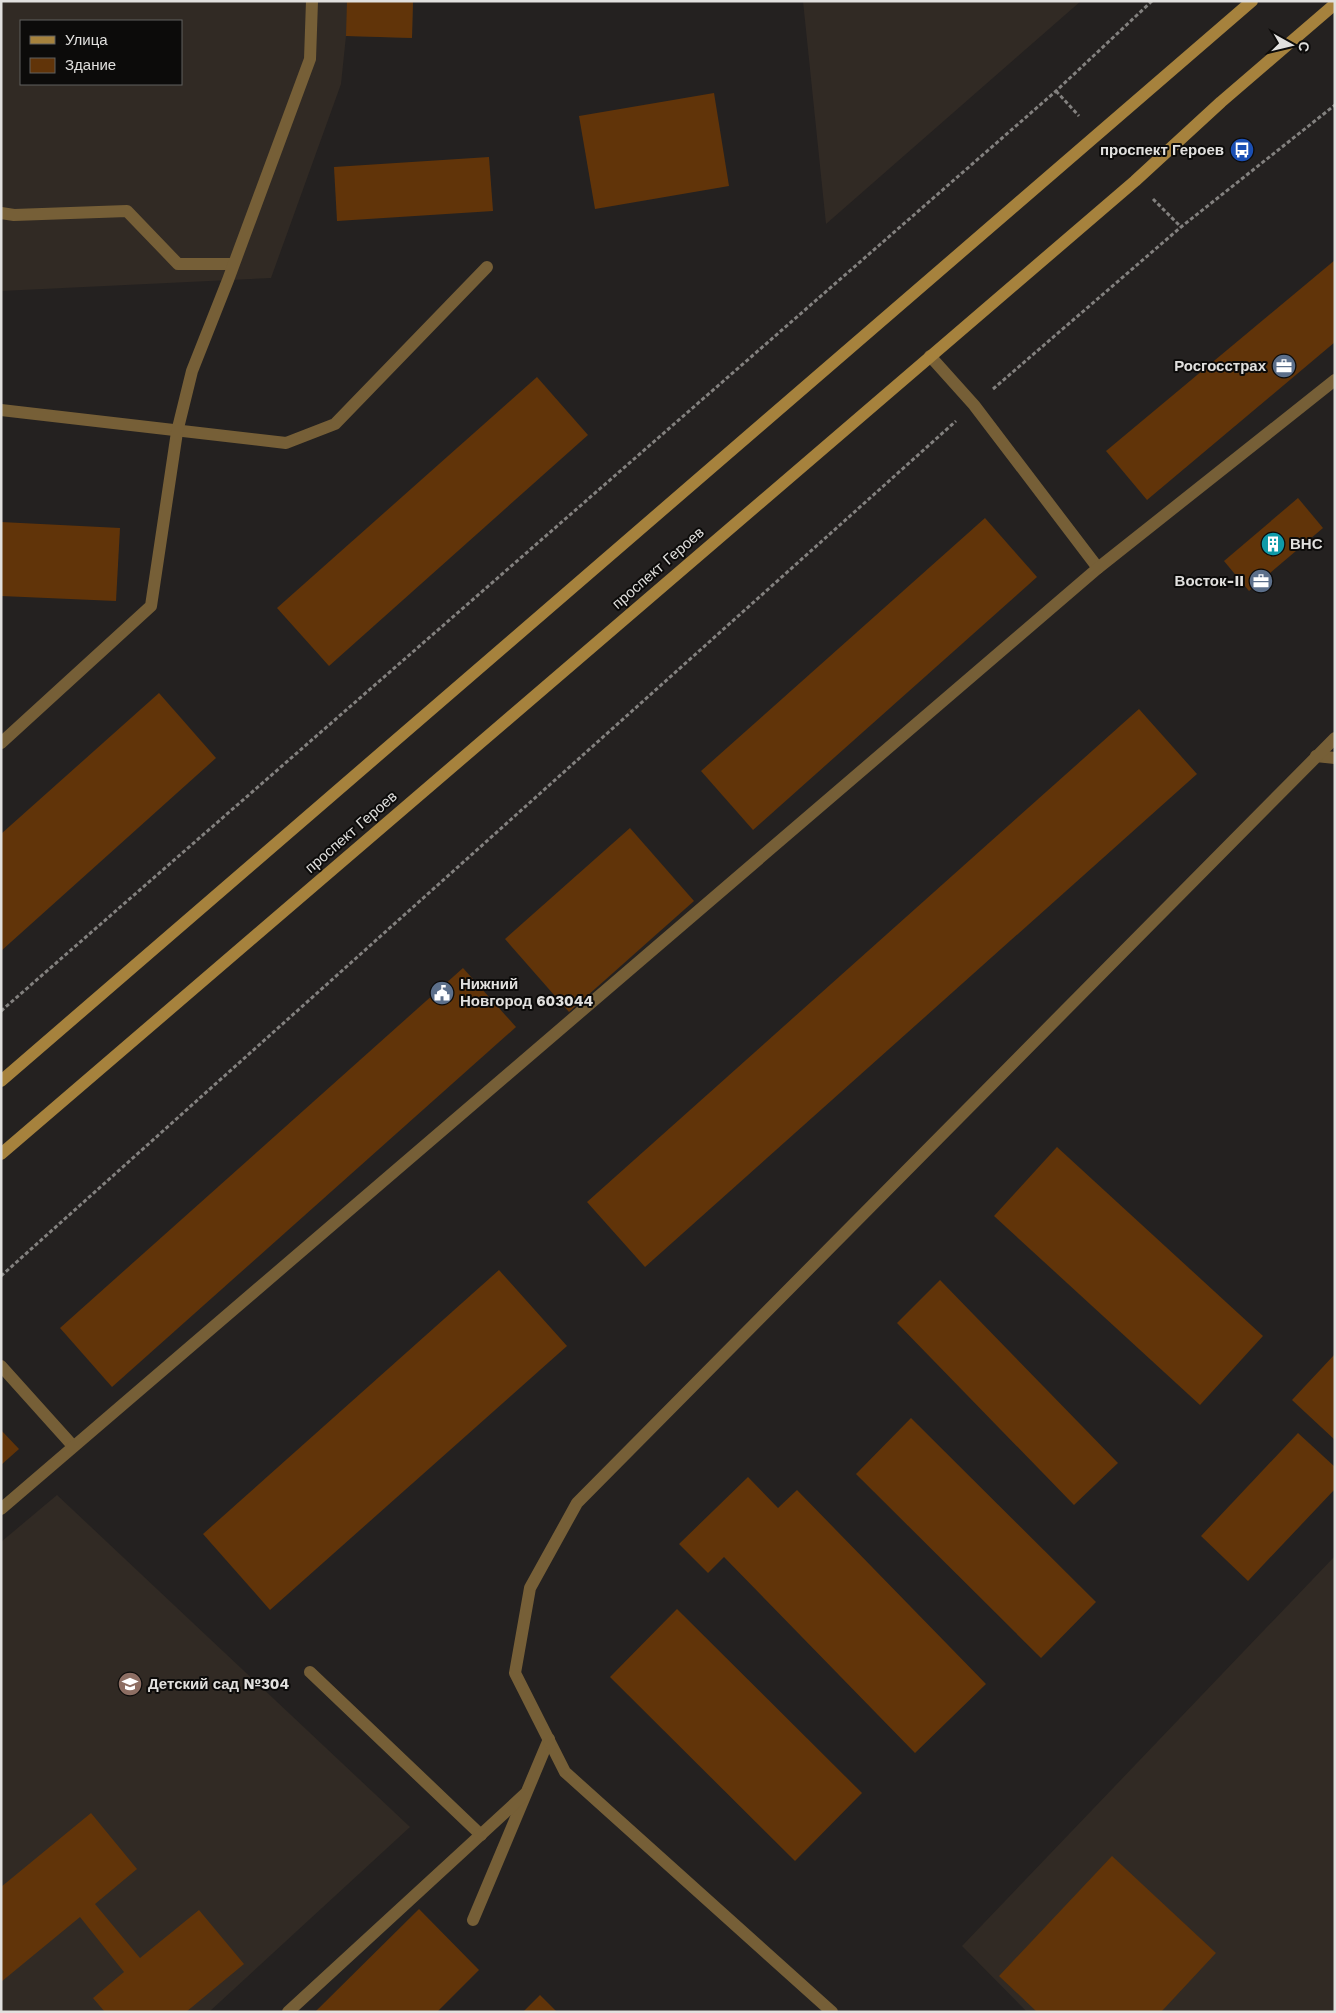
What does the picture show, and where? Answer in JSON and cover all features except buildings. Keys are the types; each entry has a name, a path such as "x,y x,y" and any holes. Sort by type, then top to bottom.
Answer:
{"main road":[{"path":"1,1081 1252,1"},
{"name":"проспект Героев","path":"1,1154 1135,181 1221,102 1335,4"}],"lane":[{"path":"1,743 151,606 177,432 192,371 310,59 312,1"},
{"path":"1,213 14,215 127,211 178,264 233,264"},
{"path":"1,410 177,432 286,443 335,424 487,267"},
{"path":"930,356 974,406 1098,568"},
{"path":"1,1509 1098,568 1335,380"},
{"path":"832,2012 565,1772 515,1673 530,1588 577,1503 1335,738"},
{"path":"1316,756 1335,758"},
{"path":"1,1366 73,1446"},
{"path":"310,1672 481,1834"},
{"path":"473,1920 549,1739"},
{"path":"288,2012 525,1794"}],"path":[{"path":"1,1012 1056,91 1152,1"},
{"path":"1,1276 974,406 1181,227 1335,105"}],"shaded area":[{"path":"1,1 413,1 412,38 346,36 341,84 271,278 1,291"},
{"path":"803,1 1081,1 826,224"},
{"name":"Детский сад №304","path":"57,1495 410,1827 209,2012 1,2012 1,1542"},
{"path":"1335,1556 1335,2012 1027,2012 962,1946"}],"place":[{"name":"проспект Героев","path":"1242,150"},
{"name":"Росгосстрах","path":"1284,366"},
{"name":"ВНС","path":"1273,544"},
{"name":"Восток-II","path":"1261,581"},
{"name":"Нижний Новгород 603044","path":"442,993"},
{"name":"Детский сад №304","path":"130,1684"}]}
